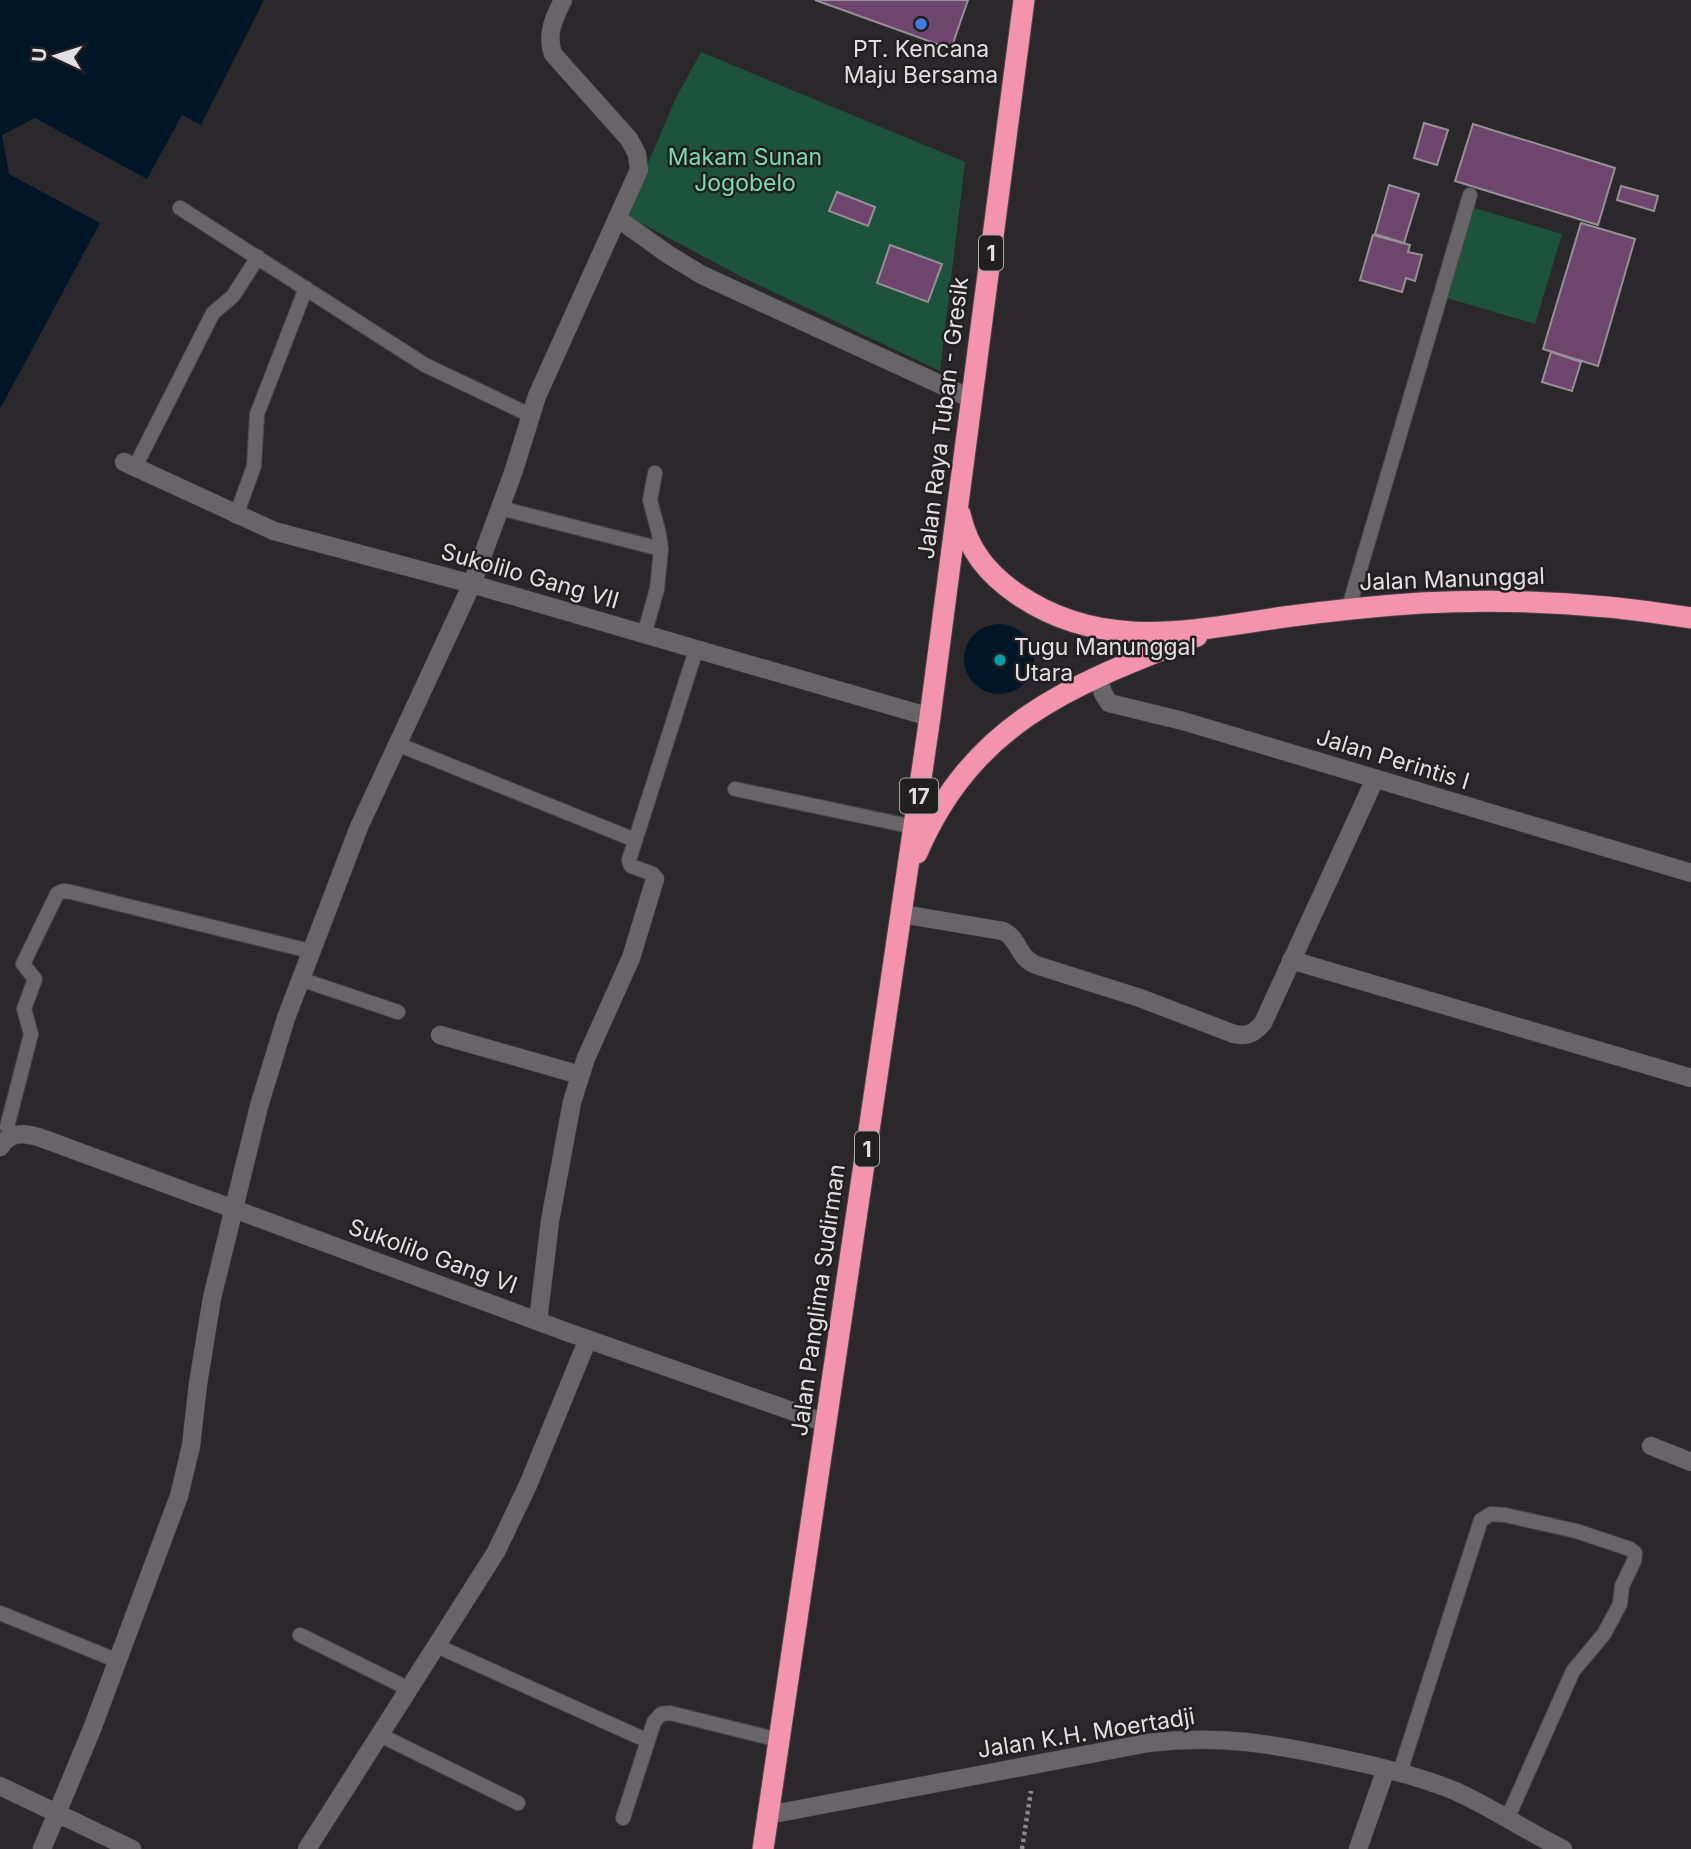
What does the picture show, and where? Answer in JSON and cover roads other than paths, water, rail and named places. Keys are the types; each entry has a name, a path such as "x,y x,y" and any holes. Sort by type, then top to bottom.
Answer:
{"highway":[{"name":"Jalan Raya Tuban - Gresik","path":"930,717 1024,0"},
{"name":"Jalan Manunggal","path":"958,506 970,544 988,571 1000,583 1042,610 1083,626 1108,630 1143,633 1215,629 1348,610 1471,601 1563,601 1633,608 1691,618"},
{"name":"Jalan Manunggal","path":"907,875 946,796 981,752 1028,716 1098,676 1215,629"},
{"name":"Jalan Panglima Sudirman","path":"762,1849 930,717"}],"street":[{"path":"42,1849 156,1563 184,1477 191,1446 206,1331 233,1208 268,1073 300,979 359,827 472,584 530,415 571,317 639,170 638,154 629,139 553,54 550,45 551,26 563,0"},
{"path":"617,218 702,275 972,399"},
{"name":"Sukolilo Gang VII","path":"130,465 236,516 274,531 472,584 930,717"},
{"name":"Jalan Perintis I","path":"1098,676 1106,699 1115,706 1183,721 1691,873"},
{"path":"902,914 1003,931 1010,934 1024,958 1035,965 1134,996 1242,1036 1253,1033 1263,1023 1375,779"},
{"path":"538,1321 544,1255 558,1174 580,1075 631,958 655,879"},
{"path":"1291,961 1691,1078"},
{"path":"440,1035 580,1075"},
{"path":"0,1147 4,1140 13,1135 10,1128"},
{"name":"Sukolilo Gang VI","path":"10,1128 826,1423"},
{"path":"307,1849 479,1581 511,1521 588,1339"},
{"path":"1651,1446 1691,1462"},
{"name":"Jalan K.H. Moertadji","path":"768,1815 1148,1743 1206,1738 1283,1746 1393,1770 1452,1790 1508,1817 1563,1849"},
{"path":"1358,1849 1393,1770"},
{"path":"0,1786 132,1849"}],"lane":[{"path":"1348,610 1470,195"},
{"path":"180,208 425,365 530,415"},
{"path":"130,465 213,313 233,296 258,257"},
{"path":"236,516 254,466 257,414 306,288"},
{"path":"645,635 657,589 661,549 650,500 655,473"},
{"path":"500,508 661,549"},
{"path":"655,879 651,872 629,864 696,650"},
{"path":"397,744 635,840"},
{"path":"736,789 914,827"},
{"path":"10,1128 31,1034 24,1009 35,979 25,969 24,961 55,896 63,891 310,951"},
{"path":"300,979 398,1012"},
{"path":"1393,1770 1481,1520 1491,1514 1505,1515 1576,1531 1630,1549 1635,1553 1635,1559 1622,1586 1620,1604 1601,1639 1583,1656 1573,1671 1508,1817"},
{"path":"0,1613 118,1661"},
{"path":"300,1635 409,1689"},
{"path":"437,1646 648,1741"},
{"path":"623,1818 656,1718 666,1713 779,1740"},
{"path":"380,1735 518,1803"}],"water":[{"path":"0,0 264,0 201,125 182,115 147,179 35,118 2,135 9,174 100,223 0,409"},
{"path":"999,624 1018,630 1028,640 1034,659 1028,678 1018,688 999,694 980,688 970,678 964,659 970,640 980,630"}],"place":[{"name":"PT. Kencana Maju Bersama","path":"921,24"},
{"name":"Tugu Manunggal Utara","path":"1000,660"}],"park label":[{"name":"Makam Sunan Jogobelo","path":"745,170"}]}
